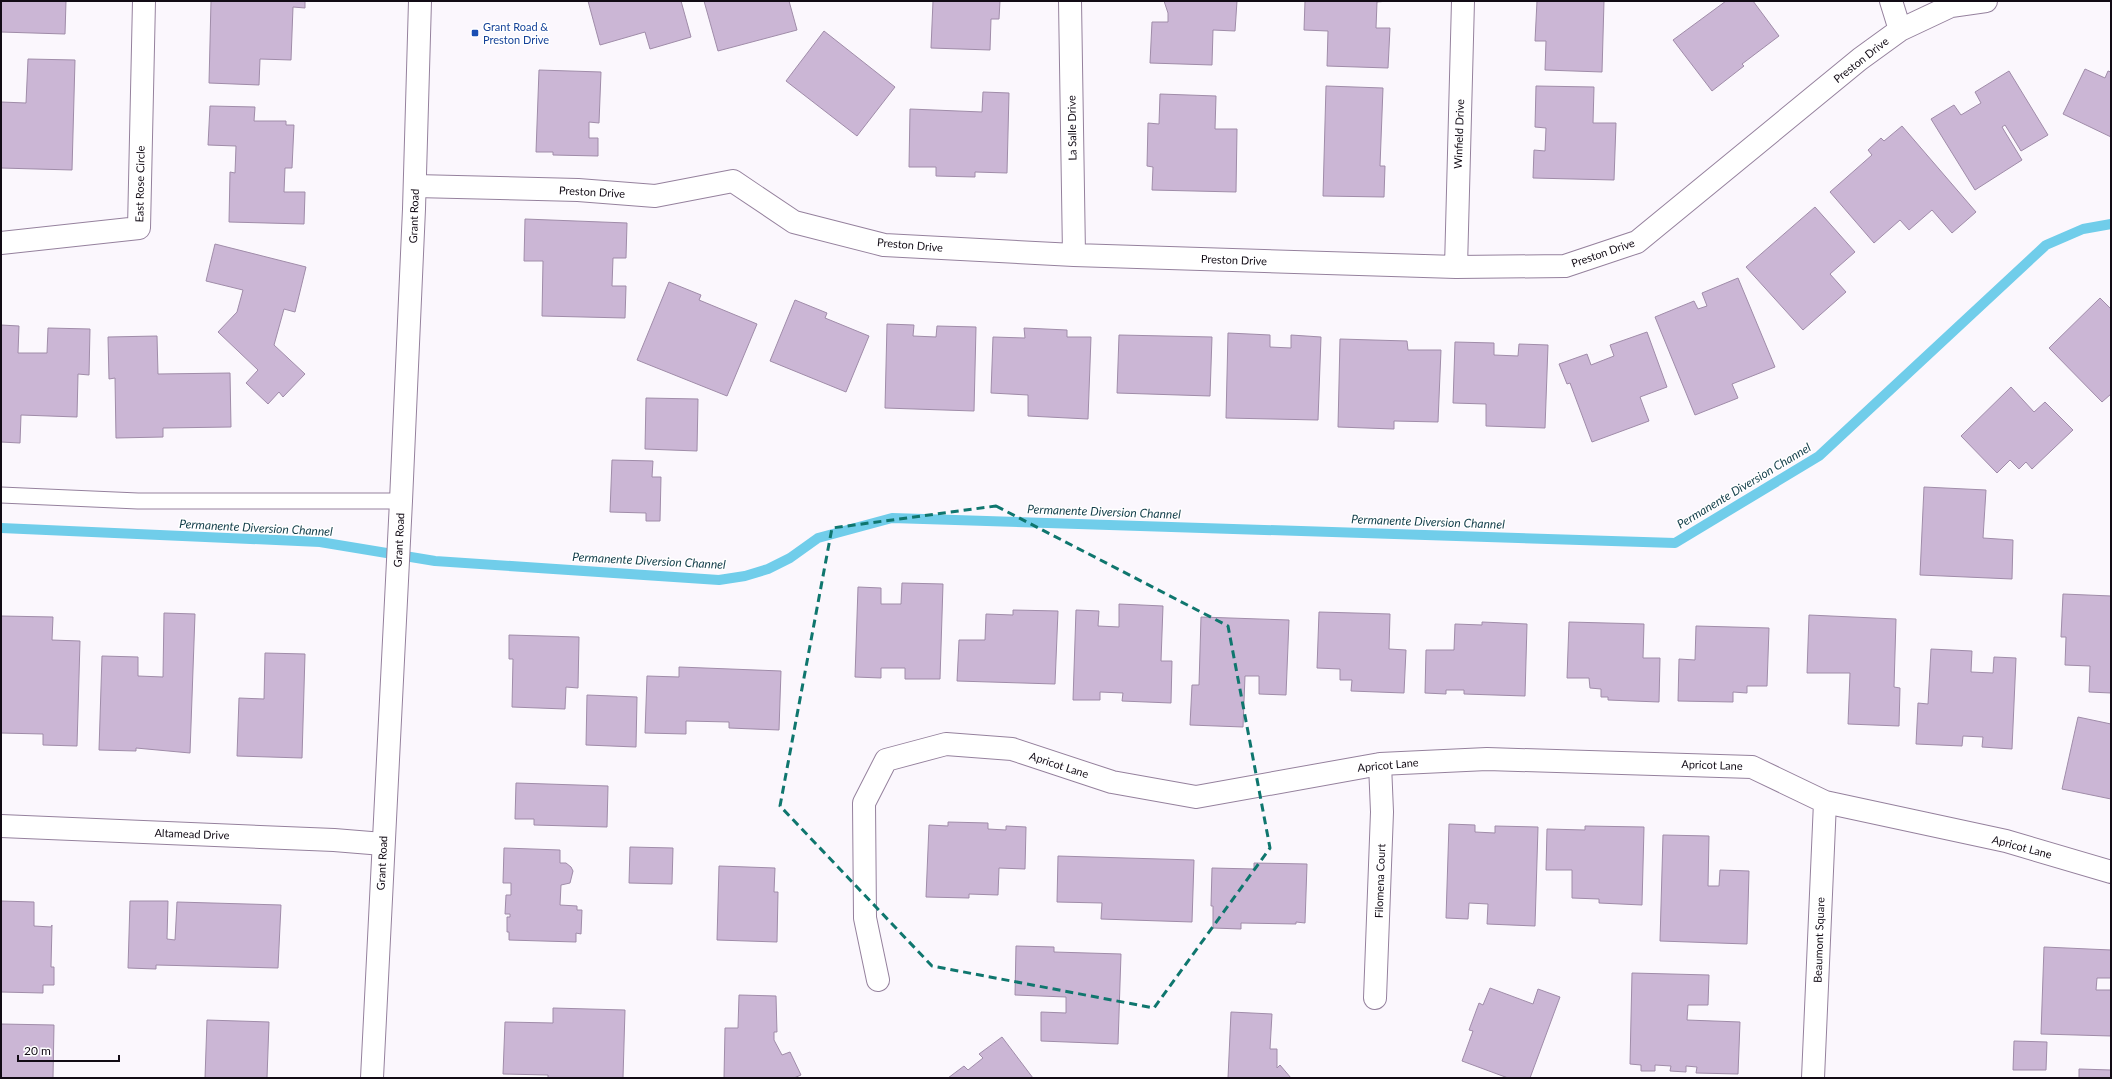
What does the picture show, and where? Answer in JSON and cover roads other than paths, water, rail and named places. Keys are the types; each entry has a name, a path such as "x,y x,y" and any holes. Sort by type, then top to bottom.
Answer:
{"street":[{"name":"East Rose Circle","path":"1,243 139,228 144,1"},
{"name":"Grant Road","path":"372,1078 402,501 415,186 420,1"},
{"name":"La Salle Drive","path":"1070,1 1074,255"},
{"name":"Winfield Drive","path":"1456,267 1463,1"},
{"path":"1891,1 1900,30"},
{"name":"Preston Drive","path":"415,186 578,190 655,196 734,181 794,222 884,245 1074,255 1456,267 1565,266 1637,242 1854,64 1900,30 1951,6 1986,1"},
{"name":"Apricot Lane","path":"878,980 864,918 864,803 886,760 946,744 1012,749 1112,782 1196,797 1380,764 1488,759 1752,767 1825,802 2006,841 2111,872"},
{"name":"Filomena Court","path":"1375,998 1382,812 1380,764"},
{"name":"Beaumont Square","path":"1813,1078 1825,802"},
{"name":"Altamead Drive","path":"1,826 326,840 383,844"}],"lane":[{"path":"1,495 138,501 402,501"}],"waterway":[{"name":"Permanente Diversion Channel","path":"1,528 320,542 435,561 719,580 745,576 768,569 790,558 818,538 892,518 1675,543 1819,456 2046,245 2083,229 2111,224"}],"place":[{"name":"Grant Road & Preston Drive","path":"475,33"}]}
